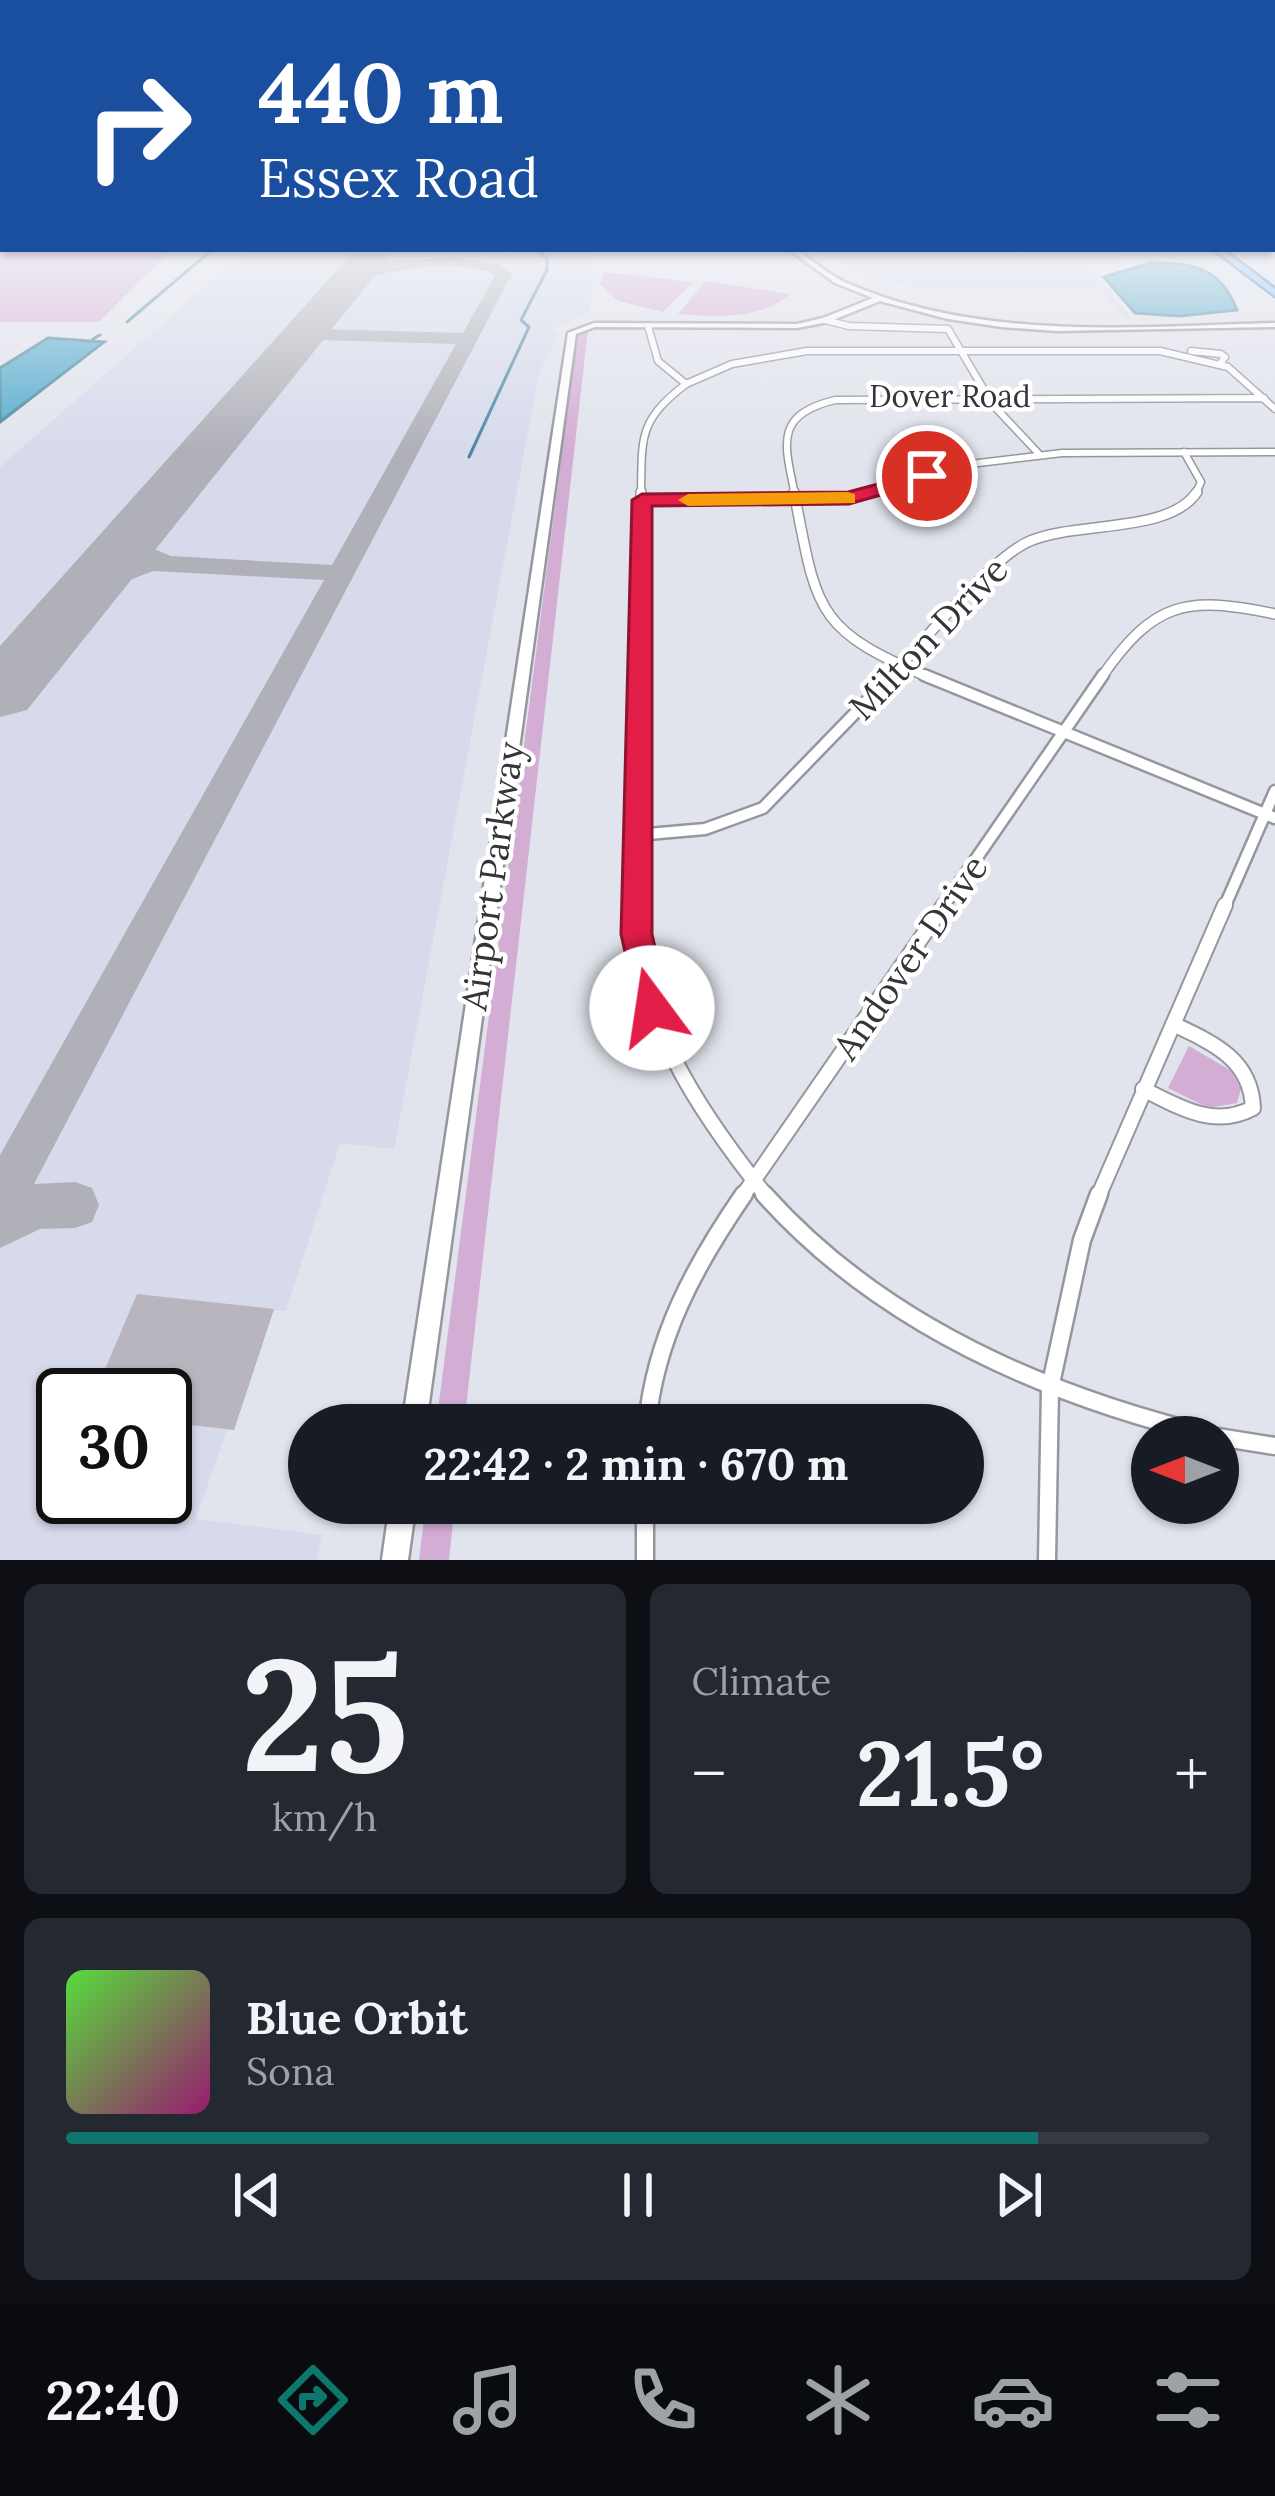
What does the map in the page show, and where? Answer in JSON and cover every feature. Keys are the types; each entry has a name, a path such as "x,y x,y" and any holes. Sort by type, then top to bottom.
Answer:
{"street":[{"path":"686,384 659,364 651,351 648,326 797,326 863,305"},
{"path":"914,305 999,322 1139,326 1275,321"},
{"path":"825,320 848,326 942,327 952,332 987,397 1040,454"},
{"name":"Airport Parkway","path":"417,1404 567,361 576,329 648,326"},
{"path":"1145,1416 1050,1388 978,1355 903,1311 751,1184 698,1106 652,1008 636,934 642,446 647,421 666,398 686,384 732,364 785,353 1185,354 1220,364 1275,409"},
{"name":"Dover Road","path":"1264,398 858,397 808,408 786,427 784,440 820,610 848,638 900,665 1270,816"},
{"name":"Milton Drive","path":"637,835 705,830 763,808 1014,548 1062,530 1147,519 1185,506 1201,482 1184,452"},
{"path":"642,500 865,496 970,464 1040,454 1275,452"},
{"path":"927,476 916,462 925,454 950,454 970,464"},
{"name":"Andover Drive","path":"651,1404 659,1354 685,1286 1130,637 1151,618 1201,606 1275,614"},
{"path":"1046,1560 1050,1388 1082,1240 1143,1089 1270,816 1275,791"},
{"path":"1143,1089 1217,1120 1238,1119 1252,1108 1254,1091 1244,1068 1222,1047 1173,1024"},
{"path":"1239,1440 1275,1445"},
{"path":"395,1560 400,1524"},
{"path":"645,1524 645,1560"}],"shaded area":[{"path":"0,305 116,305 99,322 0,322"},
{"path":"184,305 591,305 590,312 555,327 554,332 560,332 539,373 394,1149 340,1143 286,1311 274,1310 234,1430 227,1430 196,1519 322,1535 317,1560 0,1560 0,467"},
{"path":"634,305 670,305 663,312"},
{"path":"686,305 773,305 722,316 678,314"},
{"path":"588,329 466,1404 439,1404 576,344 578,333"},
{"path":"1189,1046 1230,1070 1241,1088 1237,1103 1208,1108 1168,1088"},
{"path":"423,1524 453,1524 449,1560 419,1560"}],"water":[{"path":"1128,305 1234,305 1237,310 1180,316 1135,313"},
{"path":"48,338 104,342 0,422 0,368"}],"building":[{"path":"137,1294 274,1309 234,1430 192,1425 192,1368 105,1368"}],"waterway":[{"path":"127,322 147,305"},
{"path":"469,457 529,327 521,320 529,305"},
{"path":"93,339 100,335"}],"taxiway":[{"path":"469,339 487,305"},
{"path":"297,343 320,334 469,339"},
{"path":"0,1201 469,339"},
{"path":"141,527 137,541 141,552 167,564"},
{"path":"112,561 167,564"},
{"path":"167,564 341,573"},
{"path":"80,599 108,579 143,567"},
{"path":"0,1224 37,1206 75,1205"}],"runway":[{"path":"0,693 329,305"}],"slow traffic":[{"path":"688,500 848,498"}],"route":[{"path":"652,1008 639,965 636,934 642,500 849,498 927,476"}]}
